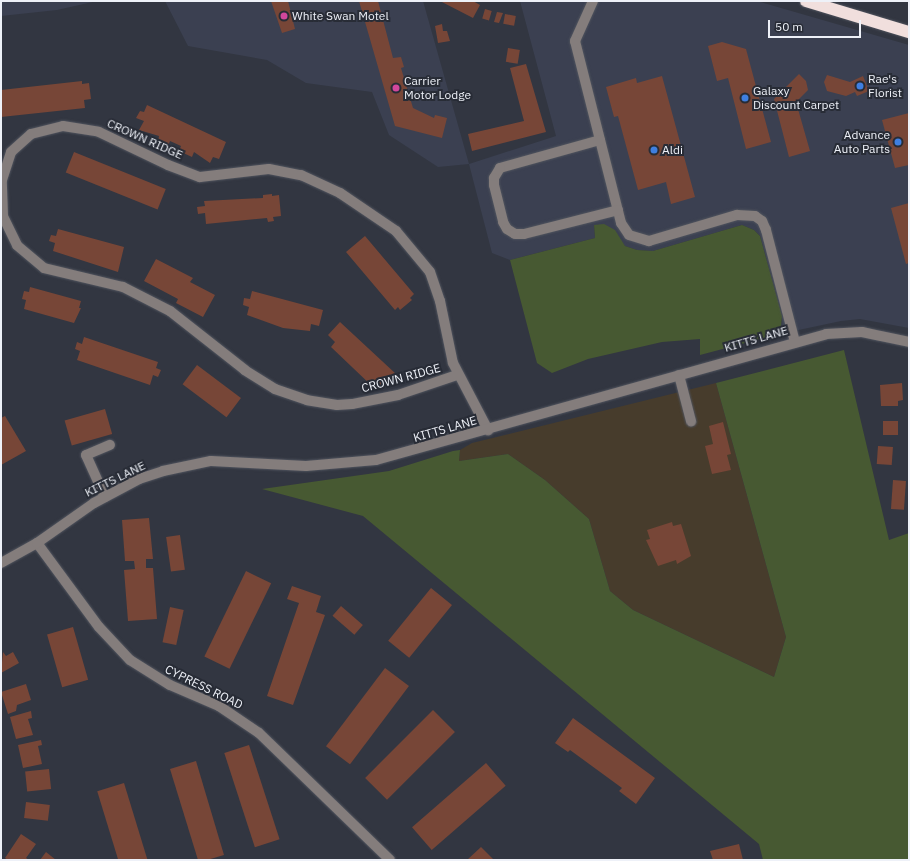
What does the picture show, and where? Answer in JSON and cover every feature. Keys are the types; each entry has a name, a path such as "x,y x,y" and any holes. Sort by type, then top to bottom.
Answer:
{"highway":[{"path":"806,1 909,32"}],"street":[{"path":"593,1 575,41 621,223 629,235 642,241 737,214 755,216 762,221 795,342"},
{"name":"CROWN RIDGE","path":"458,375 398,395 352,404 337,405 307,400 275,389 245,370 170,311 123,287 44,268 17,245 3,216 2,180 11,152 30,134 63,126 100,132 168,165 200,177 269,169 301,175 340,193 396,231 422,260 436,285 449,350 458,375 478,408 488,430"},
{"path":"600,140 500,168 494,178 494,185 503,222 507,229 515,234 524,234 618,210"},
{"name":"KITTS LANE","path":"1,563 37,543 105,497 139,479 163,471 203,463 233,461 306,466 353,464 398,455 826,334 862,332 909,342"},
{"path":"679,375 691,421"},
{"path":"105,497 86,455 110,445"},
{"name":"CYPRESS ROAD","path":"37,543 99,627 130,660 170,685 219,706 259,733 390,860"}],"shaded area":[{"path":"1,1 97,1 57,10 1,16"},
{"path":"165,1 423,1 469,164 438,167 389,135 372,92 306,83 267,60 188,46"},
{"path":"520,1 757,1 909,45 909,328 860,319 841,321 775,335 781,326 782,316 760,236 754,230 742,225 653,251 637,250 625,246 617,236 594,225 595,238 510,260 492,253 469,164 556,136"},
{"path":"716,383 786,637 774,677 633,610 610,591 589,519 545,480 508,454 459,461 460,450 472,443"}],"green space":[{"path":"604,224 615,230 625,246 637,250 653,251 742,225 754,230 760,236 782,316 781,326 775,335 700,355 700,339 662,342 588,359 552,373 537,363 510,260 595,238 594,225"},
{"path":"844,350 889,540 909,533 909,860 763,860 759,844 363,516 262,489 389,471 460,450 459,461 508,454 545,480 589,519 610,591 633,610 774,677 786,637 716,383"}],"building":[{"name":"White Swan Motel","path":"271,1 288,1 295,29 282,33"},
{"name":"Carrier Motor Lodge","path":"359,1 378,1 393,58 401,57 404,67 401,68 413,108 434,118 435,115 447,118 442,138 395,126"},
{"path":"440,1 473,1 480,5 473,18"},
{"path":"485,9 492,11 489,21 482,19"},
{"path":"497,12 503,13 499,23 494,22"},
{"path":"505,14 516,16 514,26 503,24"},
{"path":"442,24 443,31 447,31 450,41 438,43 435,26"},
{"name":"Galaxy Discount Carpet","path":"722,42 746,49 771,142 746,149 728,78 717,81 708,46"},
{"path":"508,48 520,50 518,64 506,62"},
{"path":"526,64 546,132 472,151 468,134 524,121 510,68"},
{"path":"799,74 806,81 808,90 796,102 810,151 789,157 774,99"},
{"path":"827,75 850,82 863,76 869,91 857,96 855,92 846,96 827,91 824,82"},
{"name":"Aldi","path":"662,76 695,197 671,204 666,182 638,190 618,116 614,117 606,87 636,78 637,83"},
{"path":"82,81 82,84 89,83 91,99 84,100 85,108 1,117 1,90"},
{"path":"147,105 226,142 219,159 213,157 210,163 194,152 192,157 179,151 181,146 170,141 168,146 158,141 159,136 139,130 144,121 136,118 140,111 144,112"},
{"name":"Advance Auto Parts","path":"909,113 909,165 895,168 882,120"},
{"path":"74,152 166,189 158,209 66,172"},
{"path":"272,194 272,196 279,195 281,216 273,217 274,221 268,222 267,218 206,224 205,213 198,214 197,207 205,206 204,201 263,198 263,195"},
{"path":"909,203 909,263 906,264 891,208"},
{"path":"58,229 124,247 118,272 53,251 55,243 49,241 51,235 56,236"},
{"path":"365,236 414,294 410,298 412,300 400,310 398,307 395,310 346,252"},
{"path":"156,259 193,278 190,282 215,295 203,317 176,303 178,299 144,281"},
{"path":"30,287 81,301 79,308 81,308 74,323 24,309 26,300 22,299 24,291 29,292"},
{"path":"252,291 323,310 319,326 311,324 310,331 283,328 247,315 249,307 243,305 244,298 250,299"},
{"path":"340,322 396,374 383,387 379,383 374,388 331,347 335,342 328,335"},
{"path":"84,337 158,362 156,368 161,370 158,377 153,375 150,385 77,360 80,351 75,349 77,342 82,344"},
{"path":"197,365 241,398 226,417 183,384"},
{"path":"902,383 903,400 898,401 898,406 881,406 880,385"},
{"path":"105,409 112,434 72,446 65,421"},
{"path":"5,416 26,451 1,465 1,418"},
{"path":"883,421 898,421 898,435 883,435"},
{"path":"723,422 731,454 727,455 731,470 712,474 705,446 713,444 709,426"},
{"path":"878,446 893,447 892,465 877,464"},
{"path":"893,480 906,481 904,510 891,509"},
{"path":"149,518 153,559 146,559 146,568 153,568 157,619 128,621 124,570 135,569 134,561 125,561 122,520"},
{"path":"672,522 673,526 681,524 691,556 677,564 676,560 658,566 646,540 650,539 647,530"},
{"path":"180,535 185,570 171,572 166,537"},
{"path":"246,571 271,583 230,669 204,656"},
{"path":"292,586 321,596 316,612 325,615 293,705 267,696 299,603 287,599"},
{"path":"431,588 452,605 409,658 388,641"},
{"path":"341,606 363,625 354,635 332,616"},
{"path":"170,607 184,610 176,645 163,642"},
{"path":"73,627 88,680 62,687 47,634"},
{"path":"3,652 6,656 13,652 19,663 1,673"},
{"path":"385,668 409,686 350,764 326,746"},
{"path":"26,684 31,700 17,705 16,711 8,714 1,692"},
{"path":"433,710 455,732 387,800 365,778"},
{"path":"31,711 32,718 28,719 33,735 16,739 10,717"},
{"path":"573,718 655,778 636,804 619,791 622,788 570,750 568,752 555,743"},
{"path":"41,740 42,745 38,746 42,764 23,768 18,745"},
{"path":"249,745 280,839 255,847 224,753"},
{"path":"196,761 224,855 207,860 198,860 170,769"},
{"path":"486,763 506,786 432,850 412,827"},
{"path":"49,769 51,789 27,791 25,772"},
{"path":"124,783 147,860 118,860 97,791"},
{"path":"26,802 50,805 48,821 24,818"},
{"path":"21,834 36,844 26,858 29,860 8,860 5,858"},
{"path":"739,844 743,860 713,860 710,851"},
{"path":"481,847 494,860 467,860"},
{"path":"46,852 56,860 40,860"}],"place":[{"name":"White Swan Motel","path":"284,16"},
{"name":"Rae's Florist","path":"860,86"},
{"name":"Carrier Motor Lodge","path":"396,88"},
{"name":"Galaxy Discount Carpet","path":"745,98"},
{"name":"Advance Auto Parts","path":"898,142"},
{"name":"Aldi","path":"654,150"}]}
